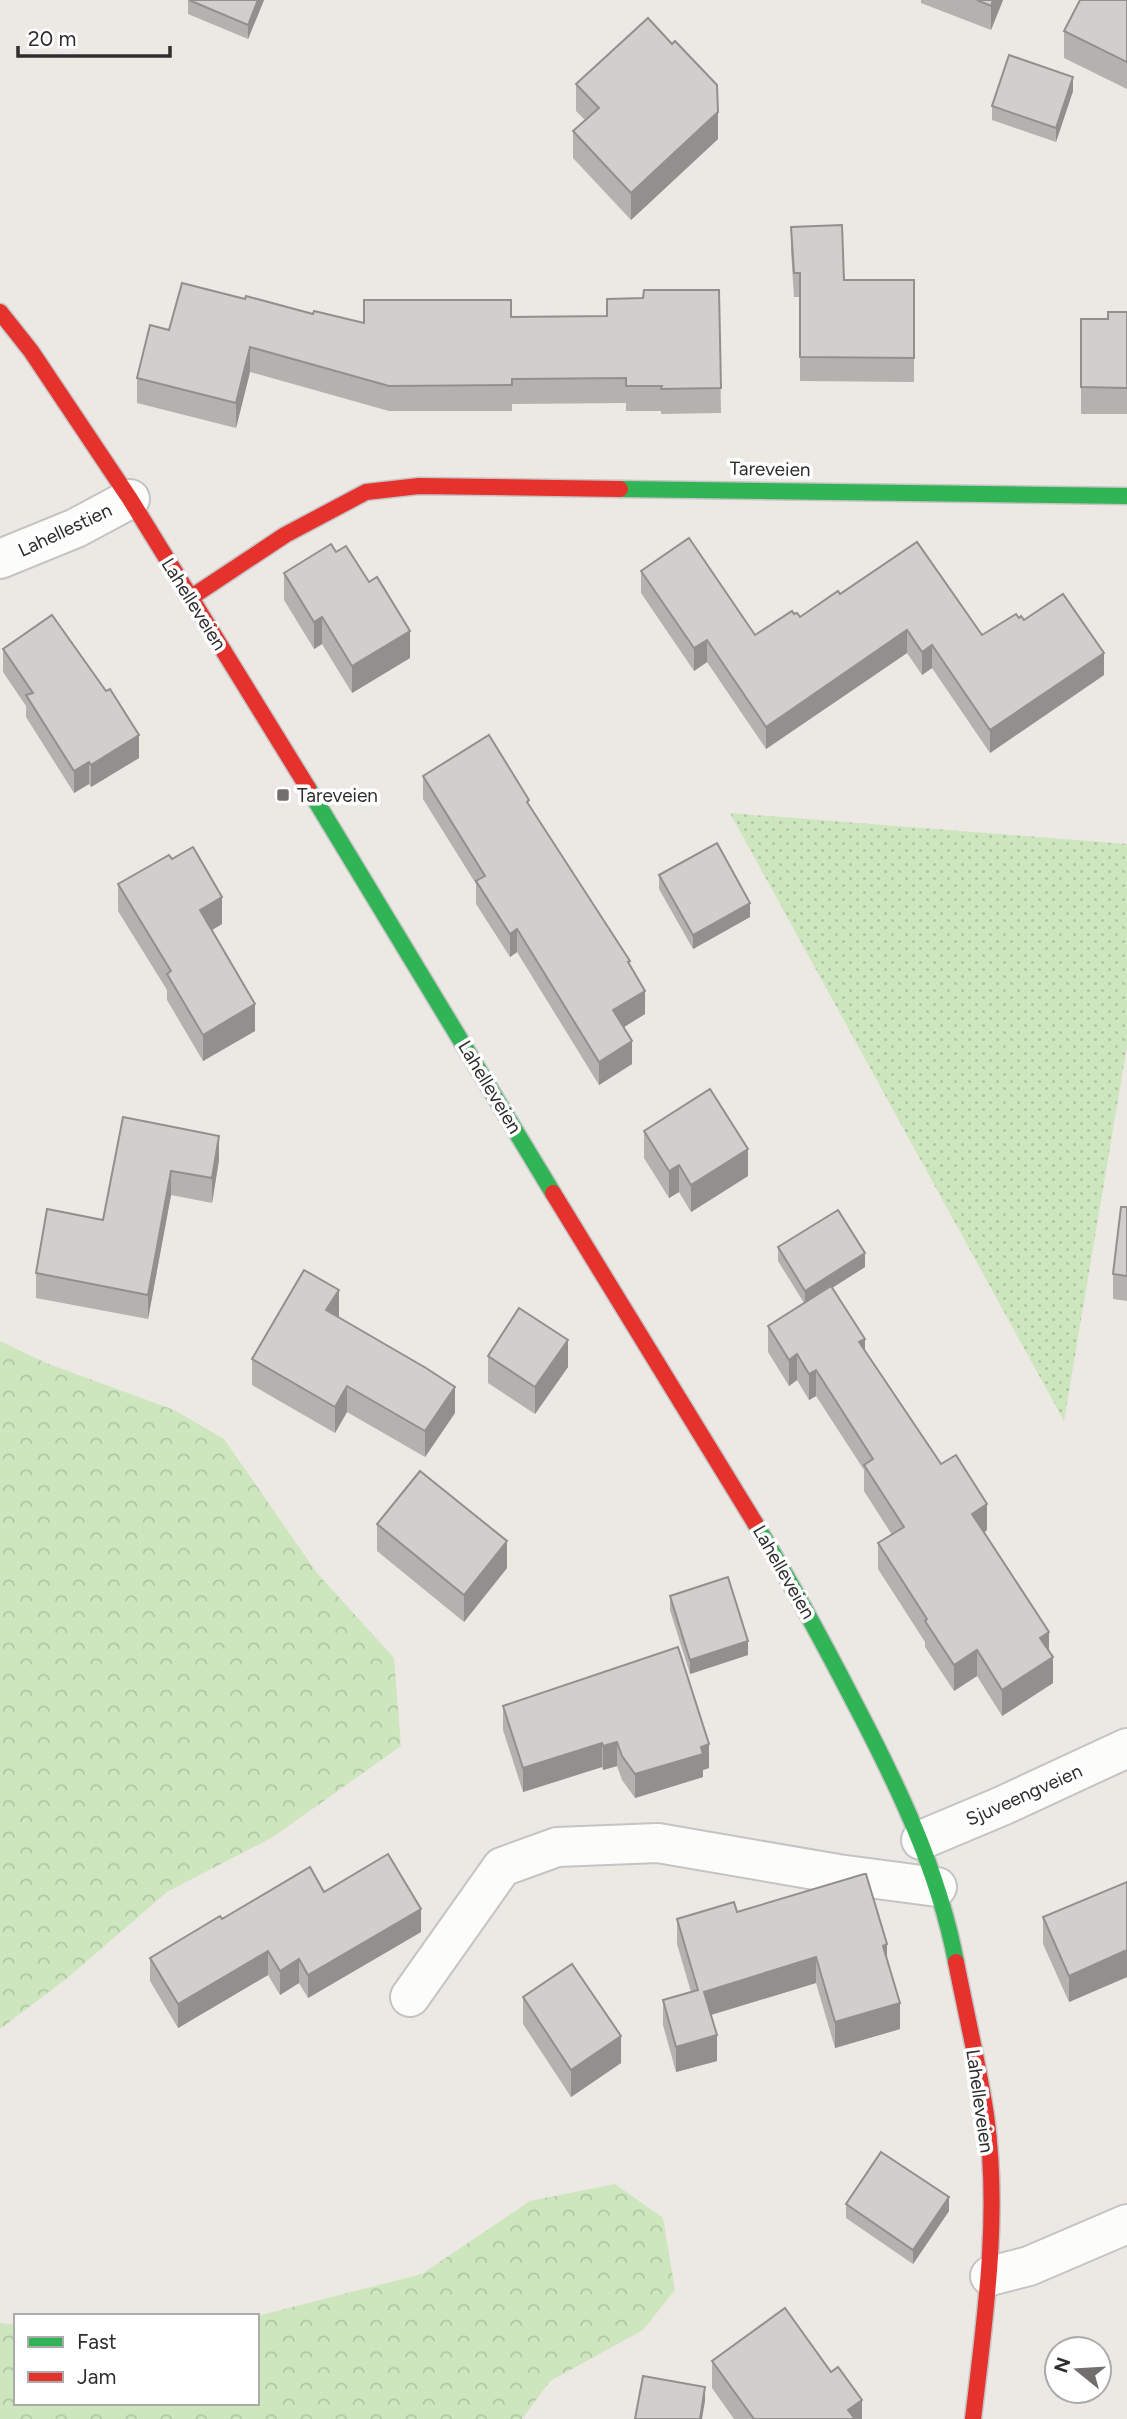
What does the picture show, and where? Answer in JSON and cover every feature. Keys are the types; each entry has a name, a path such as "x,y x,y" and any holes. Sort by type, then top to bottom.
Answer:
{"street":[{"name":"Lahelleveien","path":"0,312 31,351 130,499 418,967 555,1197 797,1592 897,1784 921,1840 951,1934 986,2116 991,2193 990,2276 974,2419"},
{"name":"Tareveien","path":"190,598 285,535 366,492 419,486 1127,496"},
{"name":"Lahellestien","path":"0,559 76,528 130,499"},
{"name":"Sjuveengveien","path":"921,1840 1127,1748"},
{"path":"410,1997 502,1867 557,1847 657,1843 838,1874 937,1887"},
{"path":"990,2276 1030,2266 1127,2224"}],"green space":[{"path":"730,813 1127,844 1127,1046 1064,1421"},
{"path":"0,1341 46,1363 174,1410 224,1439 317,1573 394,1658 401,1746 273,1837 167,1892 66,1979 0,2029"},
{"path":"615,2184 663,2218 675,2290 643,2330 550,2381 522,2419 0,2419 0,2323 14,2325 14,2405 259,2405 259,2315 422,2274 530,2201"}],"building":[{"path":"189,0 258,0 248,25"},
{"path":"977,0 993,0 991,6"},
{"path":"1080,0 1127,0 1127,62 1064,31"},
{"path":"648,18 672,44 675,41 717,85 718,112 631,193 573,131 599,108 576,84"},
{"path":"1009,55 1073,77 1056,128 992,106"},
{"path":"842,225 844,280 914,280 914,358 800,357 800,273 794,273 791,227"},
{"path":"182,283 313,314 314,311 364,323 364,300 511,300 511,317 607,316 607,299 643,298 644,290 719,290 721,388 661,389 662,386 626,386 626,378 512,379 512,385 389,386 250,347 236,403 137,378 150,325 169,330"},
{"path":"1108,312 1127,312 1127,388 1081,387 1081,319 1108,319"},
{"path":"689,538 755,635 792,611 800,617 838,591 840,594 917,542 982,635 1016,614 1024,620 1063,594 1104,653 990,730 932,645 922,652 907,630 766,727 707,640 694,648 641,571"},
{"path":"331,544 336,552 346,546 369,582 377,577 410,631 352,666 322,617 314,622 284,573"},
{"path":"52,615 106,691 110,689 139,735 91,765 89,762 74,771 26,695 33,693 3,649"},
{"path":"489,735 529,800 527,802 630,961 628,962 645,991 613,1010 632,1041 599,1062 517,929 510,934 476,881 485,876 423,776"},
{"path":"717,843 750,903 693,935 659,875"},
{"path":"193,847 222,897 200,910 255,1004 203,1035 167,974 171,971 118,884 169,855 172,859"},
{"path":"710,1089 748,1149 691,1185 679,1165 669,1171 644,1131"},
{"path":"123,1117 219,1136 212,1178 171,1171 148,1295 36,1273 47,1209 103,1220"},
{"path":"1121,1207 1127,1207 1127,1276 1113,1274"},
{"path":"838,1210 865,1253 805,1291 778,1247"},
{"path":"304,1270 339,1290 326,1310 455,1387 425,1431 347,1386 335,1407 252,1359"},
{"path":"831,1286 865,1339 859,1342 941,1464 956,1455 987,1504 972,1514 1049,1632 1040,1638 1053,1657 1002,1690 977,1650 954,1665 925,1621 927,1619 878,1543 904,1527 864,1465 873,1459 816,1370 809,1374 797,1354 789,1360 768,1326"},
{"path":"519,1308 568,1340 535,1387 488,1356"},
{"path":"420,1471 507,1541 464,1595 377,1524"},
{"path":"728,1577 748,1641 690,1660 670,1596"},
{"path":"678,1647 709,1744 701,1747 703,1754 635,1774 622,1756 617,1742 603,1746 602,1743 523,1768 503,1706"},
{"path":"388,1854 421,1909 308,1975 299,1959 280,1971 268,1951 178,2004 150,1958 310,1867 324,1892"},
{"path":"864,1874 887,1944 883,1946 900,2003 835,2022 816,1957 704,1992 717,2035 676,2047 663,2000 698,1990 677,1919 734,1902 737,1912"},
{"path":"1127,1882 1127,1950 1069,1976 1043,1917"},
{"path":"572,1964 621,2036 571,2070 523,1997"},
{"path":"881,2152 949,2197 913,2250 846,2204"},
{"path":"785,2308 831,2372 838,2367 862,2400 848,2410 855,2419 754,2419 712,2361"},
{"path":"643,2376 705,2387 700,2419 635,2419"}],"traffic: fast":[{"path":"620,489 1127,496"},
{"path":"308,788 553,1193"},
{"path":"755,1523 830,1655 900,1795 927,1860 956,1962"}],"traffic: jam":[{"path":"0,312 31,351 130,499 308,788"},
{"path":"190,598 285,535 366,492 419,486 620,489"},
{"path":"553,1193 755,1523"},
{"path":"956,1962 986,2115 992,2191 989,2267 973,2419"}],"place":[{"name":"Tareveien","path":"283,795"}]}
